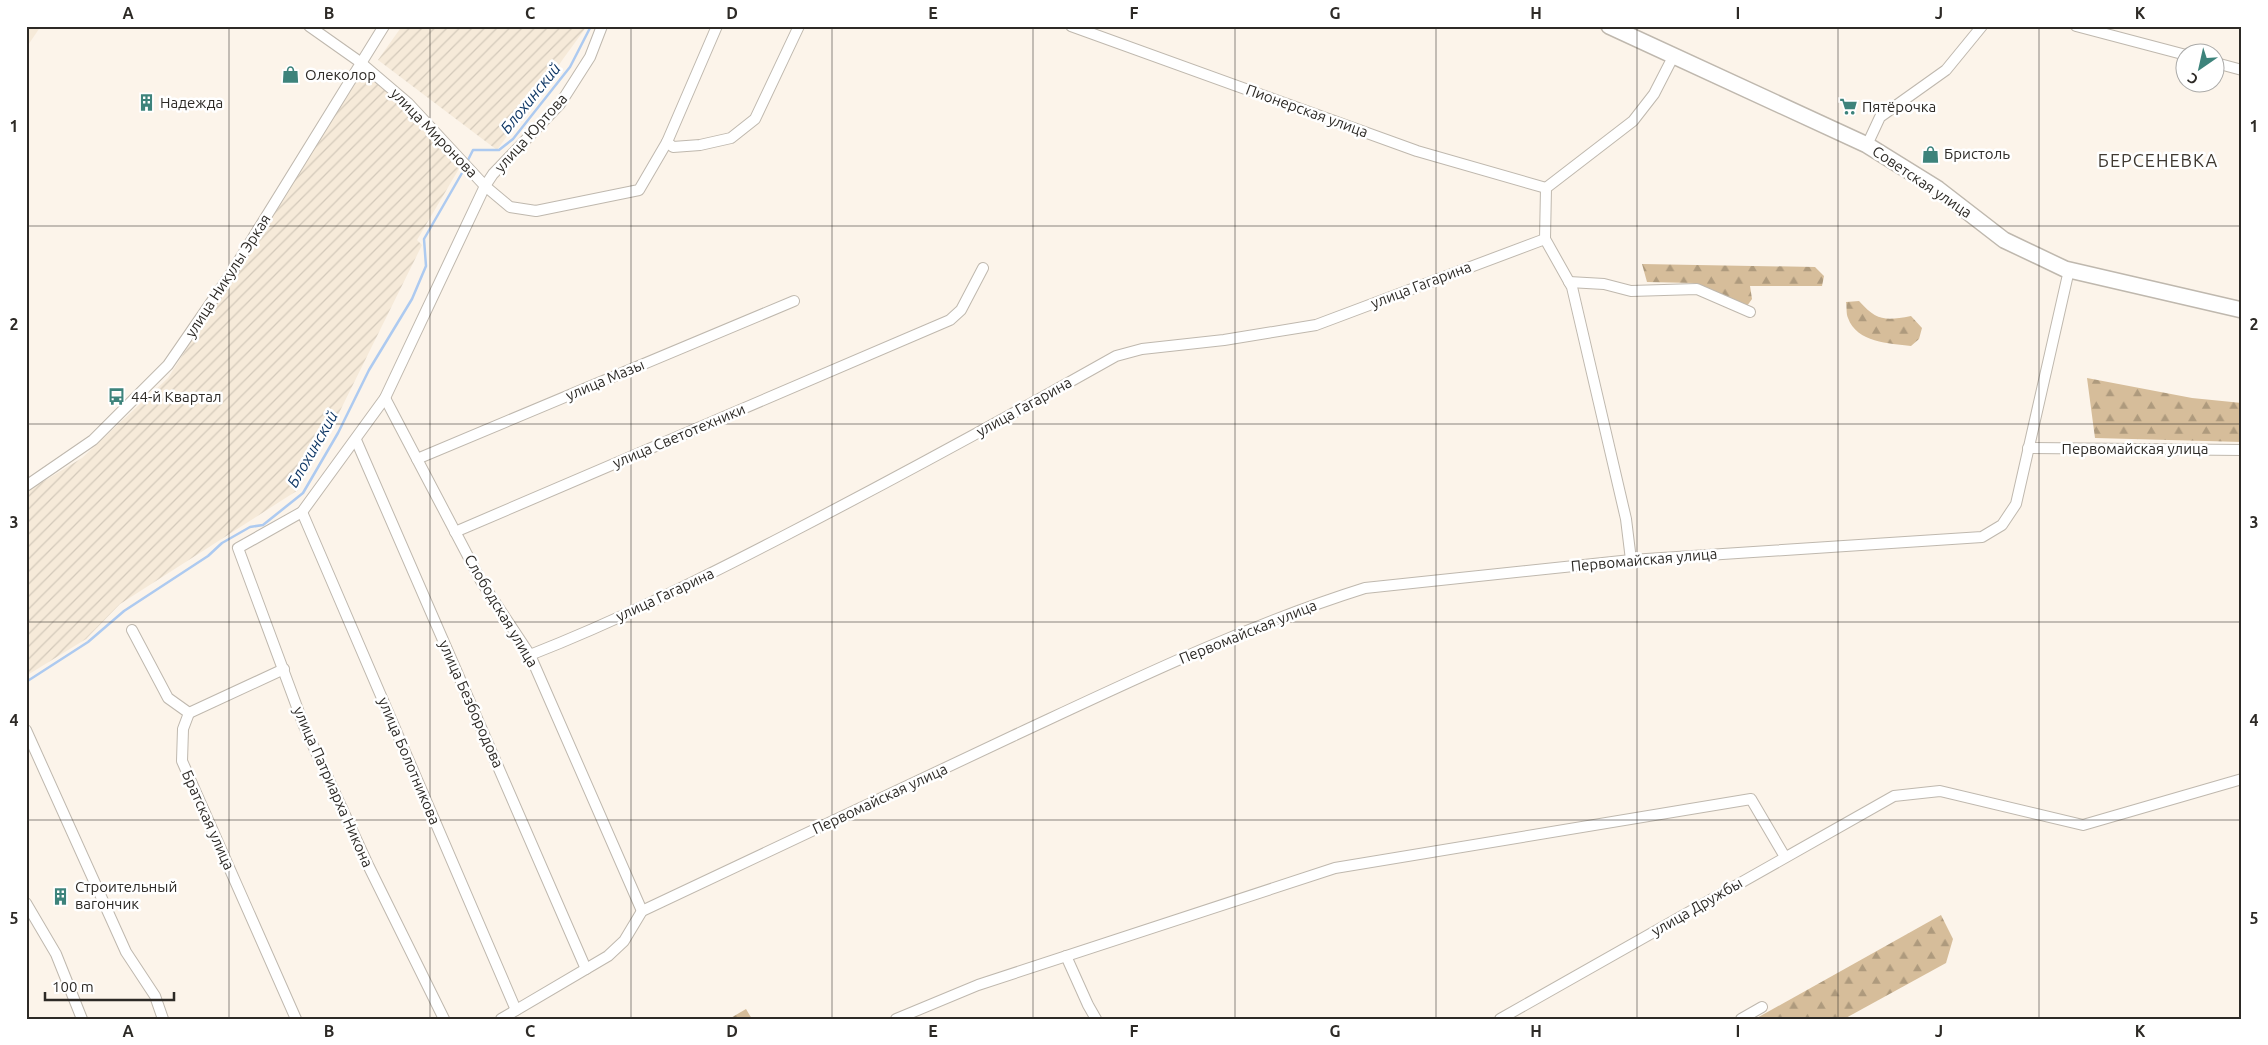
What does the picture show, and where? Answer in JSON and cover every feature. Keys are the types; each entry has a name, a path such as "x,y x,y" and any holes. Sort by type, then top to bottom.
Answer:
{"main road":[{"name":"Советская улица","path":"1609,26 1867,145 1938,189 2004,240 2069,270 2242,310"}],"street":[{"name":"улица Миронова","path":"310,26 360,62 408,103 486,186 510,207 536,211 639,190 667,142 717,26"},
{"name":"улица Никулы Эркая","path":"26,486 93,440 168,365 230,275 384,26"},
{"name":"улица Юртова","path":"302,512 386,398 486,186 498,168 560,104 590,57 602,26"},
{"path":"667,142 673,147 700,146 730,138 755,118 799,26"},
{"name":"Пионерская улица","path":"1071,26 1418,151 1546,188"},
{"path":"1867,145 1880,117 1946,70 1982,26"},
{"path":"2076,26 2176,52"},
{"path":"1631,560 1626,519 1569,282 1545,239 1546,188 1633,121 1654,94 1674,55"},
{"path":"2226,66 2242,70"},
{"name":"улица Гагарина","path":"530,654 580,635 713,573 906,473 1116,356 1142,348 1224,340 1316,325 1545,239"},
{"name":"улица Светотехники","path":"455,532 950,320 961,310 983,268"},
{"name":"Первомайская улица","path":"642,911 1110,690 1251,628 1366,588 1631,560 1982,537 2002,525 2016,504 2069,270"},
{"path":"1569,282 1604,284 1631,291 1697,289 1750,312"},
{"name":"улица Мазы","path":"417,459 794,301"},
{"name":"Слободская улица","path":"386,398 481,581 530,654 642,911"},
{"name":"улица Безбородова","path":"356,440 586,969"},
{"name":"Первомайская улица","path":"2028,448 2242,450"},
{"name":"улица Патриарха Никона","path":"302,512 238,548 304,726 369,867 444,1019"},
{"name":"улица Болотникова","path":"302,512 516,1010"},
{"path":"132,630 168,698 189,713 284,669"},
{"name":"Братская улица","path":"189,713 182,729 182,761 296,1019"},
{"path":"26,730 126,952 155,996 163,1019"},
{"name":"улица Дружбы","path":"1500,1019 1894,796 1940,791 2083,825 2242,779"},
{"path":"896,1019 978,985 1335,868 1751,799 1785,857"},
{"path":"26,903 56,954 82,1019"},
{"path":"501,1019 608,956 624,940 642,911"},
{"path":"1066,956 1096,1019"},
{"path":"1741,1019 1762,1007"}],"shaded area":[{"path":"26,26 41,26 26,48"},
{"path":"402,26 587,26 497,150 378,60"},
{"path":"362,73 391,94 460,167 417,240 422,245 338,415 298,490 120,604 86,639 26,676 26,492 82,458 168,378"}],"green space":[{"path":"1642,264 1815,267 1824,276 1822,286 1750,286 1752,299 1747,306 1694,283 1647,282"},
{"path":"1859,301 1865,308 1882,318 1894,319 1911,316 1922,328 1919,339 1911,346 1866,337 1852,326 1847,315 1846,302"},
{"path":"2087,378 2192,398 2242,403 2242,442 2095,438"},
{"path":"1941,915 1953,939 1946,963 1844,1019 1755,1019"},
{"path":"746,1009 752,1019 729,1019"}],"waterway":[{"name":"Блохинский","path":"468,160 473,150 499,150 513,139 570,67 591,26"},
{"name":"Блохинский","path":"26,682 88,642 124,611 208,556 222,543 250,527 263,525 303,493 338,433 369,370 412,299 426,266 424,239 462,173"}],"place":[{"name":"Олеколор","path":"291,75"},
{"name":"Надежда","path":"146,103"},
{"name":"Пятёрочка","path":"1848,107"},
{"name":"Бристоль","path":"1930,154"},
{"name":"44-й Квартал","path":"117,397"},
{"name":"Строительный вагончик","path":"61,896"}],"district":[{"name":"БЕРСЕНЕВКА","path":"2158,161"}]}
